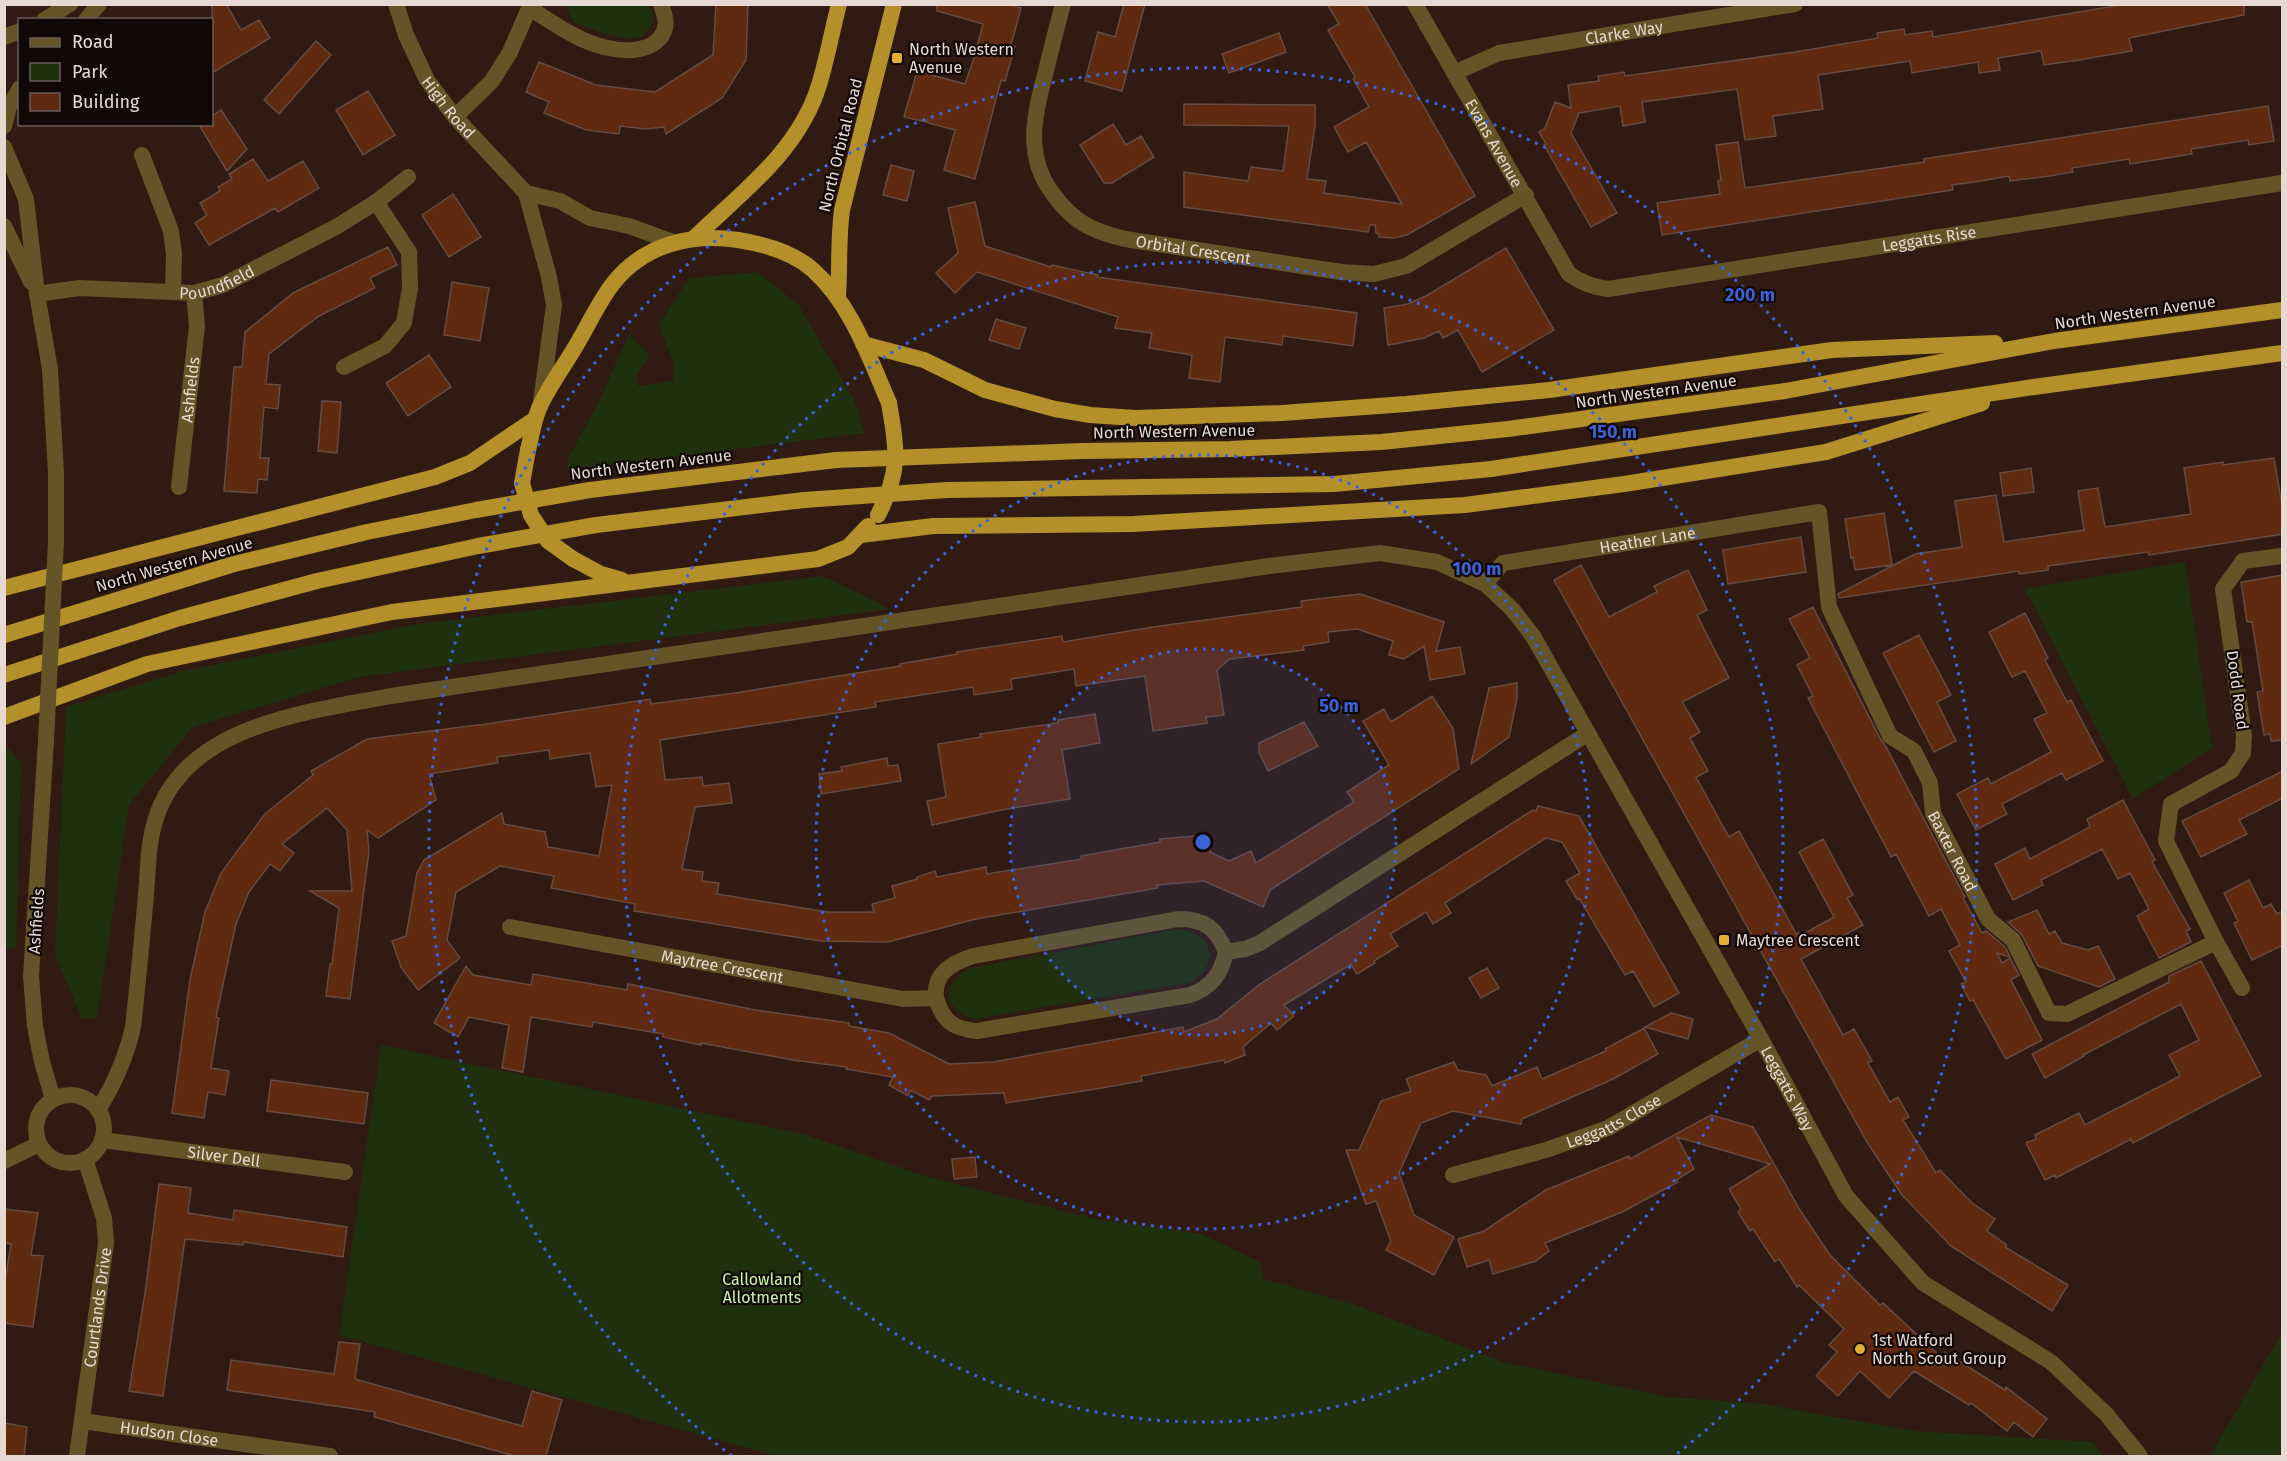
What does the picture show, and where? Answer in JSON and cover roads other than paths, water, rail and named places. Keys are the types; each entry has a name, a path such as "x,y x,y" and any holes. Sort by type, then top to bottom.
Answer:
{"highway":[{"path":"693,239 769,169 804,120 819,86 839,4"},
{"name":"North Orbital Road","path":"838,297 841,260 838,233 842,210 894,4"},
{"path":"4,717 159,662 392,612 819,559 848,547 878,515 888,495 896,468 895,440 889,403 863,344 838,297 812,269 783,253 759,243 728,238 693,239 673,242 640,258 615,282 541,402 522,483 531,515 548,540 573,559 601,574 628,582"},
{"name":"North Western Avenue","path":"4,635 234,564 432,519 534,498 590,490 836,460 1071,451 1230,449 1381,442 1508,429 1785,391 2054,341 2283,310"},
{"path":"863,344 924,360 985,390 1035,404 1090,415 1136,418 1282,413 1406,404 1549,390 1832,350 2054,341"},
{"path":"4,675 170,621 317,581 478,546 596,525 804,500 947,490 1334,484 1491,469 2034,387 2283,353"},
{"path":"861,535 933,526 1133,524 1465,505 1624,484 1826,452 2034,387"},
{"path":"4,588 435,477 470,463 536,419"}],"street":[{"path":"47,18 70,4"},
{"path":"88,18 99,4"},
{"name":"High Road","path":"396,4 406,35 427,80 455,117 526,193 554,304 541,402"},
{"path":"455,117 492,81 510,52 531,7 590,44 620,51 643,49 658,42 666,28 666,15 662,4"},
{"name":"Orbital Crescent","path":"1063,4 1034,114 1033,147 1047,187 1064,209 1072,217 1101,233 1341,272 1374,274 1406,266 1526,195"},
{"name":"Evans Avenue","path":"1415,4 1569,274 1576,280"},
{"name":"Clarke Way","path":"1454,73 1499,53 1740,9 1796,4"},
{"path":"4,126 9,107 18,91"},
{"path":"4,147 26,199 37,294"},
{"path":"142,155 171,231 174,254 173,291"},
{"name":"Poundfield","path":"37,294 79,288 194,293 223,285 336,227 376,202 408,177"},
{"name":"Leggatts Rise","path":"1576,280 1608,289 2283,183"},
{"path":"526,193 560,201 590,218 629,226 673,242"},
{"path":"344,367 385,346 404,323 410,288 409,252 376,202"},
{"path":"4,226 37,294"},
{"name":"Ashfields","path":"179,487 197,326 194,293"},
{"name":"Ashfields","path":"37,294 50,369 56,473 56,542 32,976 35,1026 42,1062 54,1099"},
{"name":"Heather Lane","path":"1485,584 1503,563 1819,512"},
{"name":"Baxter Road","path":"1819,512 1829,607 1890,736 1914,751 1930,783 1933,813 1988,918 2013,940 2049,1013 2067,1014 2216,942"},
{"path":"98,1110 115,1082 126,1057 133,1027 151,843 161,804 186,766 208,750 256,727 322,710 403,695 1180,579 1369,554 1380,553 1437,562 1485,584"},
{"name":"Dodd Road","path":"2242,988 2216,942 2166,841 2171,804 2231,771 2243,753 2244,736 2223,589 2243,561 2283,556"},
{"name":"Leggatts Way","path":"1485,584 1512,609 1533,636 1761,1039 1846,1196 1923,1283 2051,1362 2107,1415 2140,1456"},
{"path":"1226,952 1245,949 1260,943 1587,734"},
{"path":"1178,919 1192,919 1209,926 1220,937 1226,952 1219,976 1202,991 1191,995 977,1030 962,1030 953,1026 940,1010 936,998 935,988 940,975 948,966 973,956 1178,919"},
{"name":"Maytree Crescent","path":"510,927 903,999 936,998"},
{"name":"Leggatts Close","path":"1453,1174 1546,1150 1608,1128 1761,1039"},
{"path":"63,1095 82,1097 98,1110 104,1129 102,1140 98,1148 86,1159 75,1163 64,1163 45,1153 39,1143 36,1134 39,1113 54,1099 63,1095"},
{"name":"Silver Dell","path":"102,1140 345,1172"},
{"path":"4,1161 39,1143"},
{"name":"Courtlands Drive","path":"77,1456 106,1243 99,1200 86,1159"},
{"name":"Hudson Close","path":"82,1421 330,1456"}],"place":[{"name":"North Western Avenue","path":"897,58"},
{"name":"Maytree Crescent","path":"1724,940"},
{"name":"1st Watford North Scout Group","path":"1860,1349"}],"park label":[{"name":"Callowland Allotments","path":"762,1288"}]}
